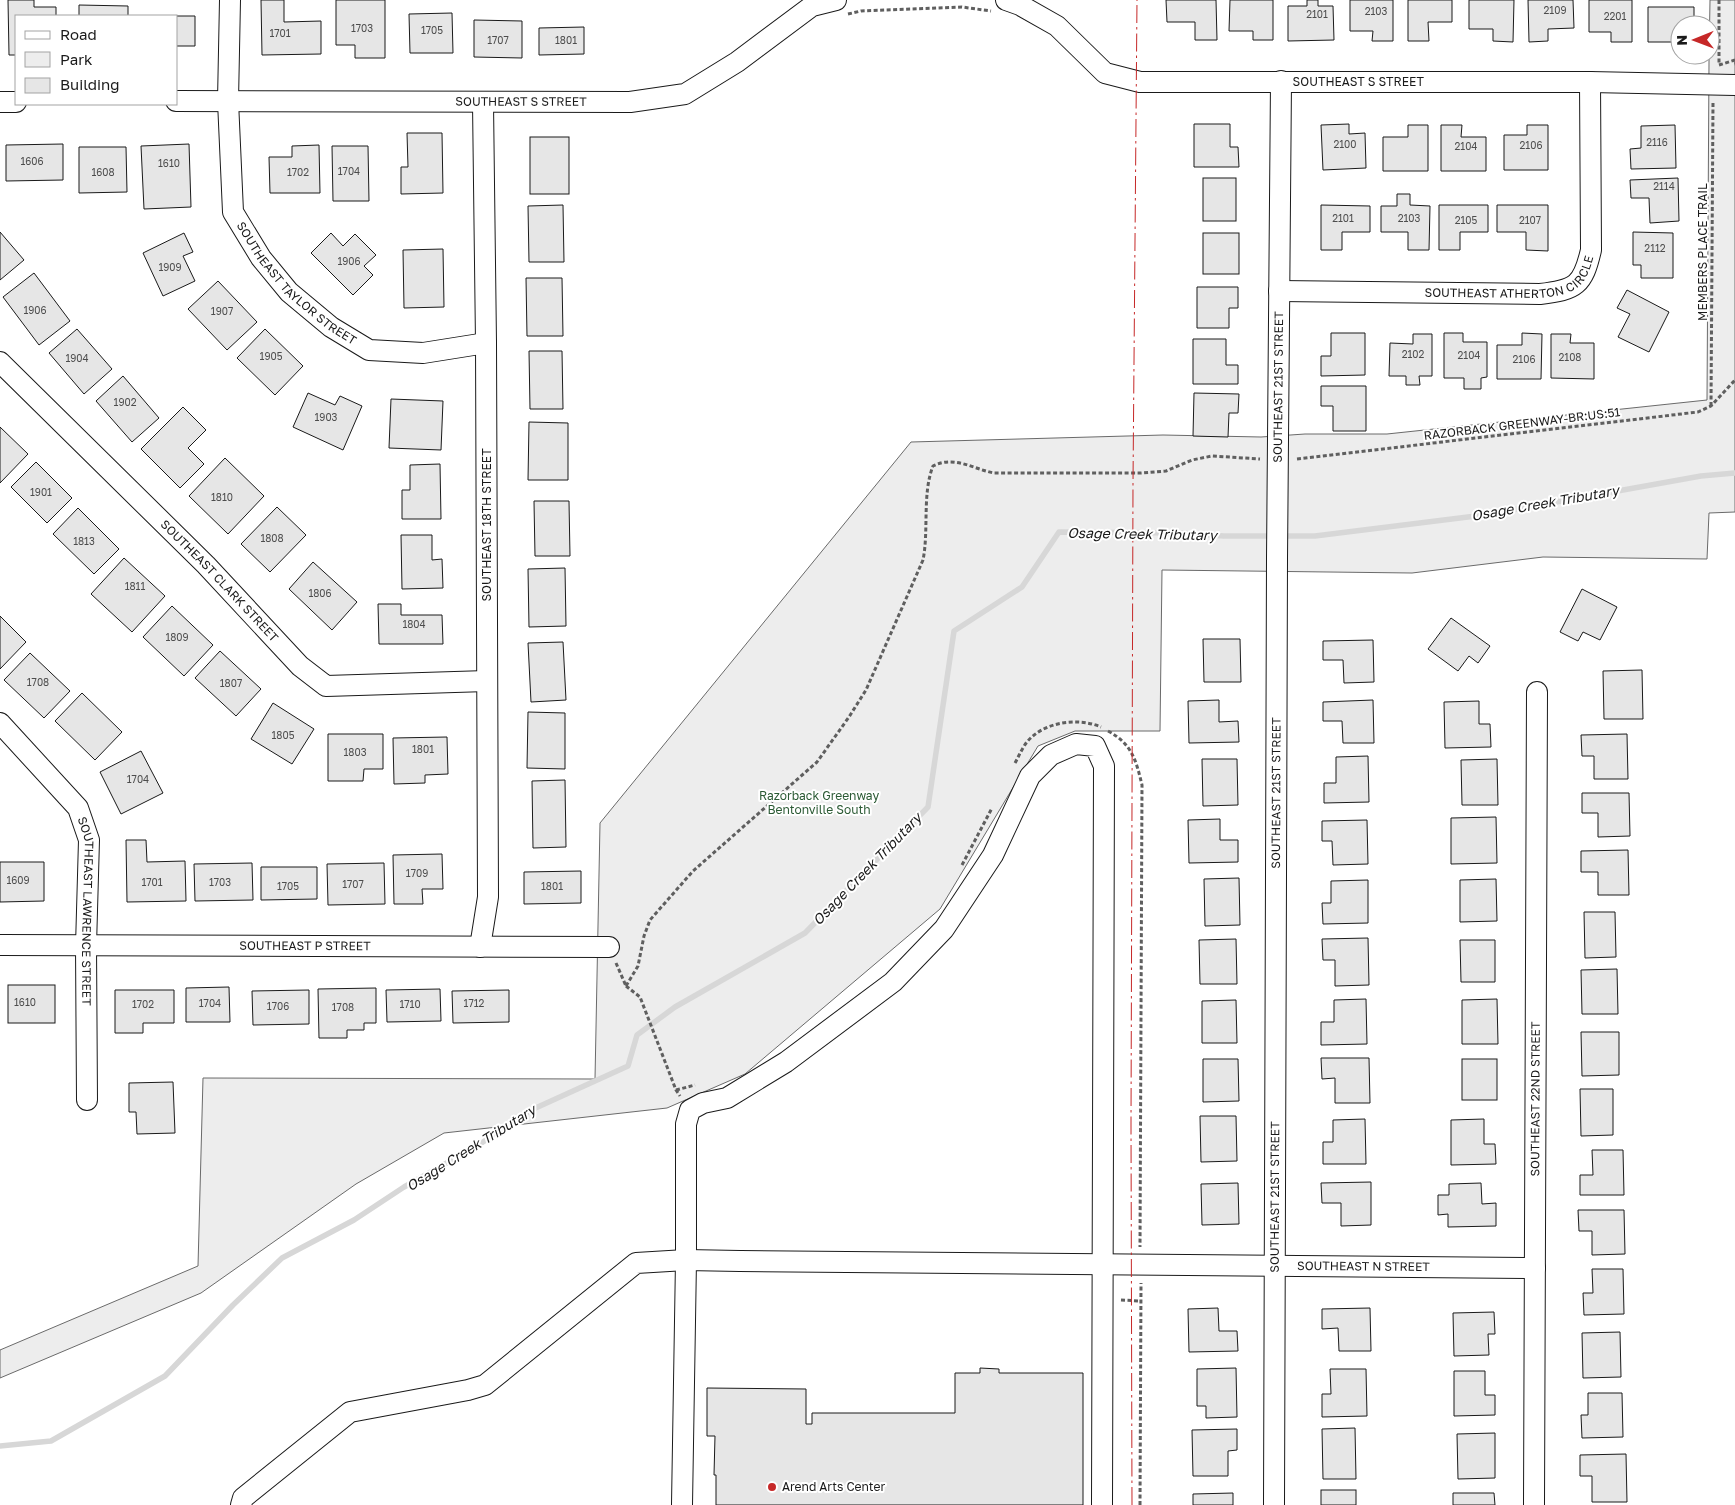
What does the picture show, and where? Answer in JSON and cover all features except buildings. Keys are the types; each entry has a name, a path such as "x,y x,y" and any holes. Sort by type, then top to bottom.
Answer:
{"street":[{"name":"SOUTHEAST TAYLOR STREET","path":"230,0 228,101 233,212 261,258 289,292 331,328 369,350 423,353 486,343"},
{"name":"SOUTHEAST S STREET","path":"178,101 630,102 685,94 737,62 812,6 836,0"},
{"name":"SOUTHEAST S STREET","path":"1006,0 1020,5 1057,26 1105,73 1140,82 1590,82 1735,85"},
{"name":"SOUTHEAST 21ST STREET","path":"1274,1505 1277,517 1281,81"},
{"name":"SOUTHEAST ATHERTON CIRCLE","path":"1279,291 1540,294 1560,292 1576,285 1586,269 1591,250 1590,82"},
{"path":"0,102 15,102"},
{"name":"SOUTHEAST 18TH STREET","path":"480,946 488,897 484,103"},
{"name":"SOUTHEAST CLARK STREET","path":"0,362 206,565 300,666 326,686 487,681"},
{"name":"SOUTHEAST 22ND STREET","path":"1534,1505 1537,692"},
{"name":"SOUTHEAST LAWRENCE STREET","path":"0,723 78,808 89,840 86,946 87,1100"},
{"path":"682,1505 686,1124 690,1110 703,1103 727,1098 786,1062 893,982 944,929 992,855 1030,776 1050,755 1076,744 1095,746 1104,766 1101,1264 1102,1505"},
{"name":"SOUTHEAST P STREET","path":"0,945 609,947"},
{"name":"SOUTHEAST N STREET","path":"241,1505 243,1498 350,1412 468,1390 485,1385 636,1263 686,1260 1535,1268"}],"path":[{"path":"1717,69 1719,65 1719,0"},
{"name":"MEMBERS PLACE TRAIL","path":"1711,406 1713,98"},
{"path":"1711,406 1735,380"},
{"name":"RAZORBACK GREENWAY-BR:US:51","path":"1298,459 1698,412 1711,406"},
{"path":"626,986 638,966 644,936 650,920 693,871 817,762 866,690 922,560 926,542 928,477 933,466 942,461 956,462 994,473 1141,473 1166,471 1192,460 1212,456 1264,459"},
{"path":"1012,768 1026,742 1039,731 1062,723 1098,725 1120,738 1136,760 1142,785 1140,1249"},
{"path":"958,871 994,804"},
{"path":"609,947 626,986 640,997 676,1090 702,1083"},
{"path":"1140,1505 1141,1278"},
{"path":"1115,1300 1140,1301"}],"green space":[{"name":"Razorback Greenway Bentonville South","path":"1710,0 1735,0 1735,512 1709,513 1707,559 1543,557 1412,573 1162,570 1160,731 1075,731 1038,746 940,909 745,1074 667,1108 444,1133 356,1184 201,1293 0,1378 0,1350 198,1266 203,1078 595,1079 600,823 911,442 1163,435 1261,437 1305,434 1387,434 1707,400 1709,65 1720,65 1720,15 1710,15"}],"waterway":[{"name":"Osage Creek Tributary","path":"0,1446 51,1441 165,1376 233,1305 282,1258 354,1220 404,1187 477,1146 529,1111 628,1066 637,1035 675,1007 805,933 928,807 954,631 1022,587 1059,532 1315,536 1484,515 1701,476 1735,473"}],"power":[{"path":"1132,1505 1133,483 1137,0"}],"place":[{"name":"Arend Arts Center","path":"772,1487"}]}
